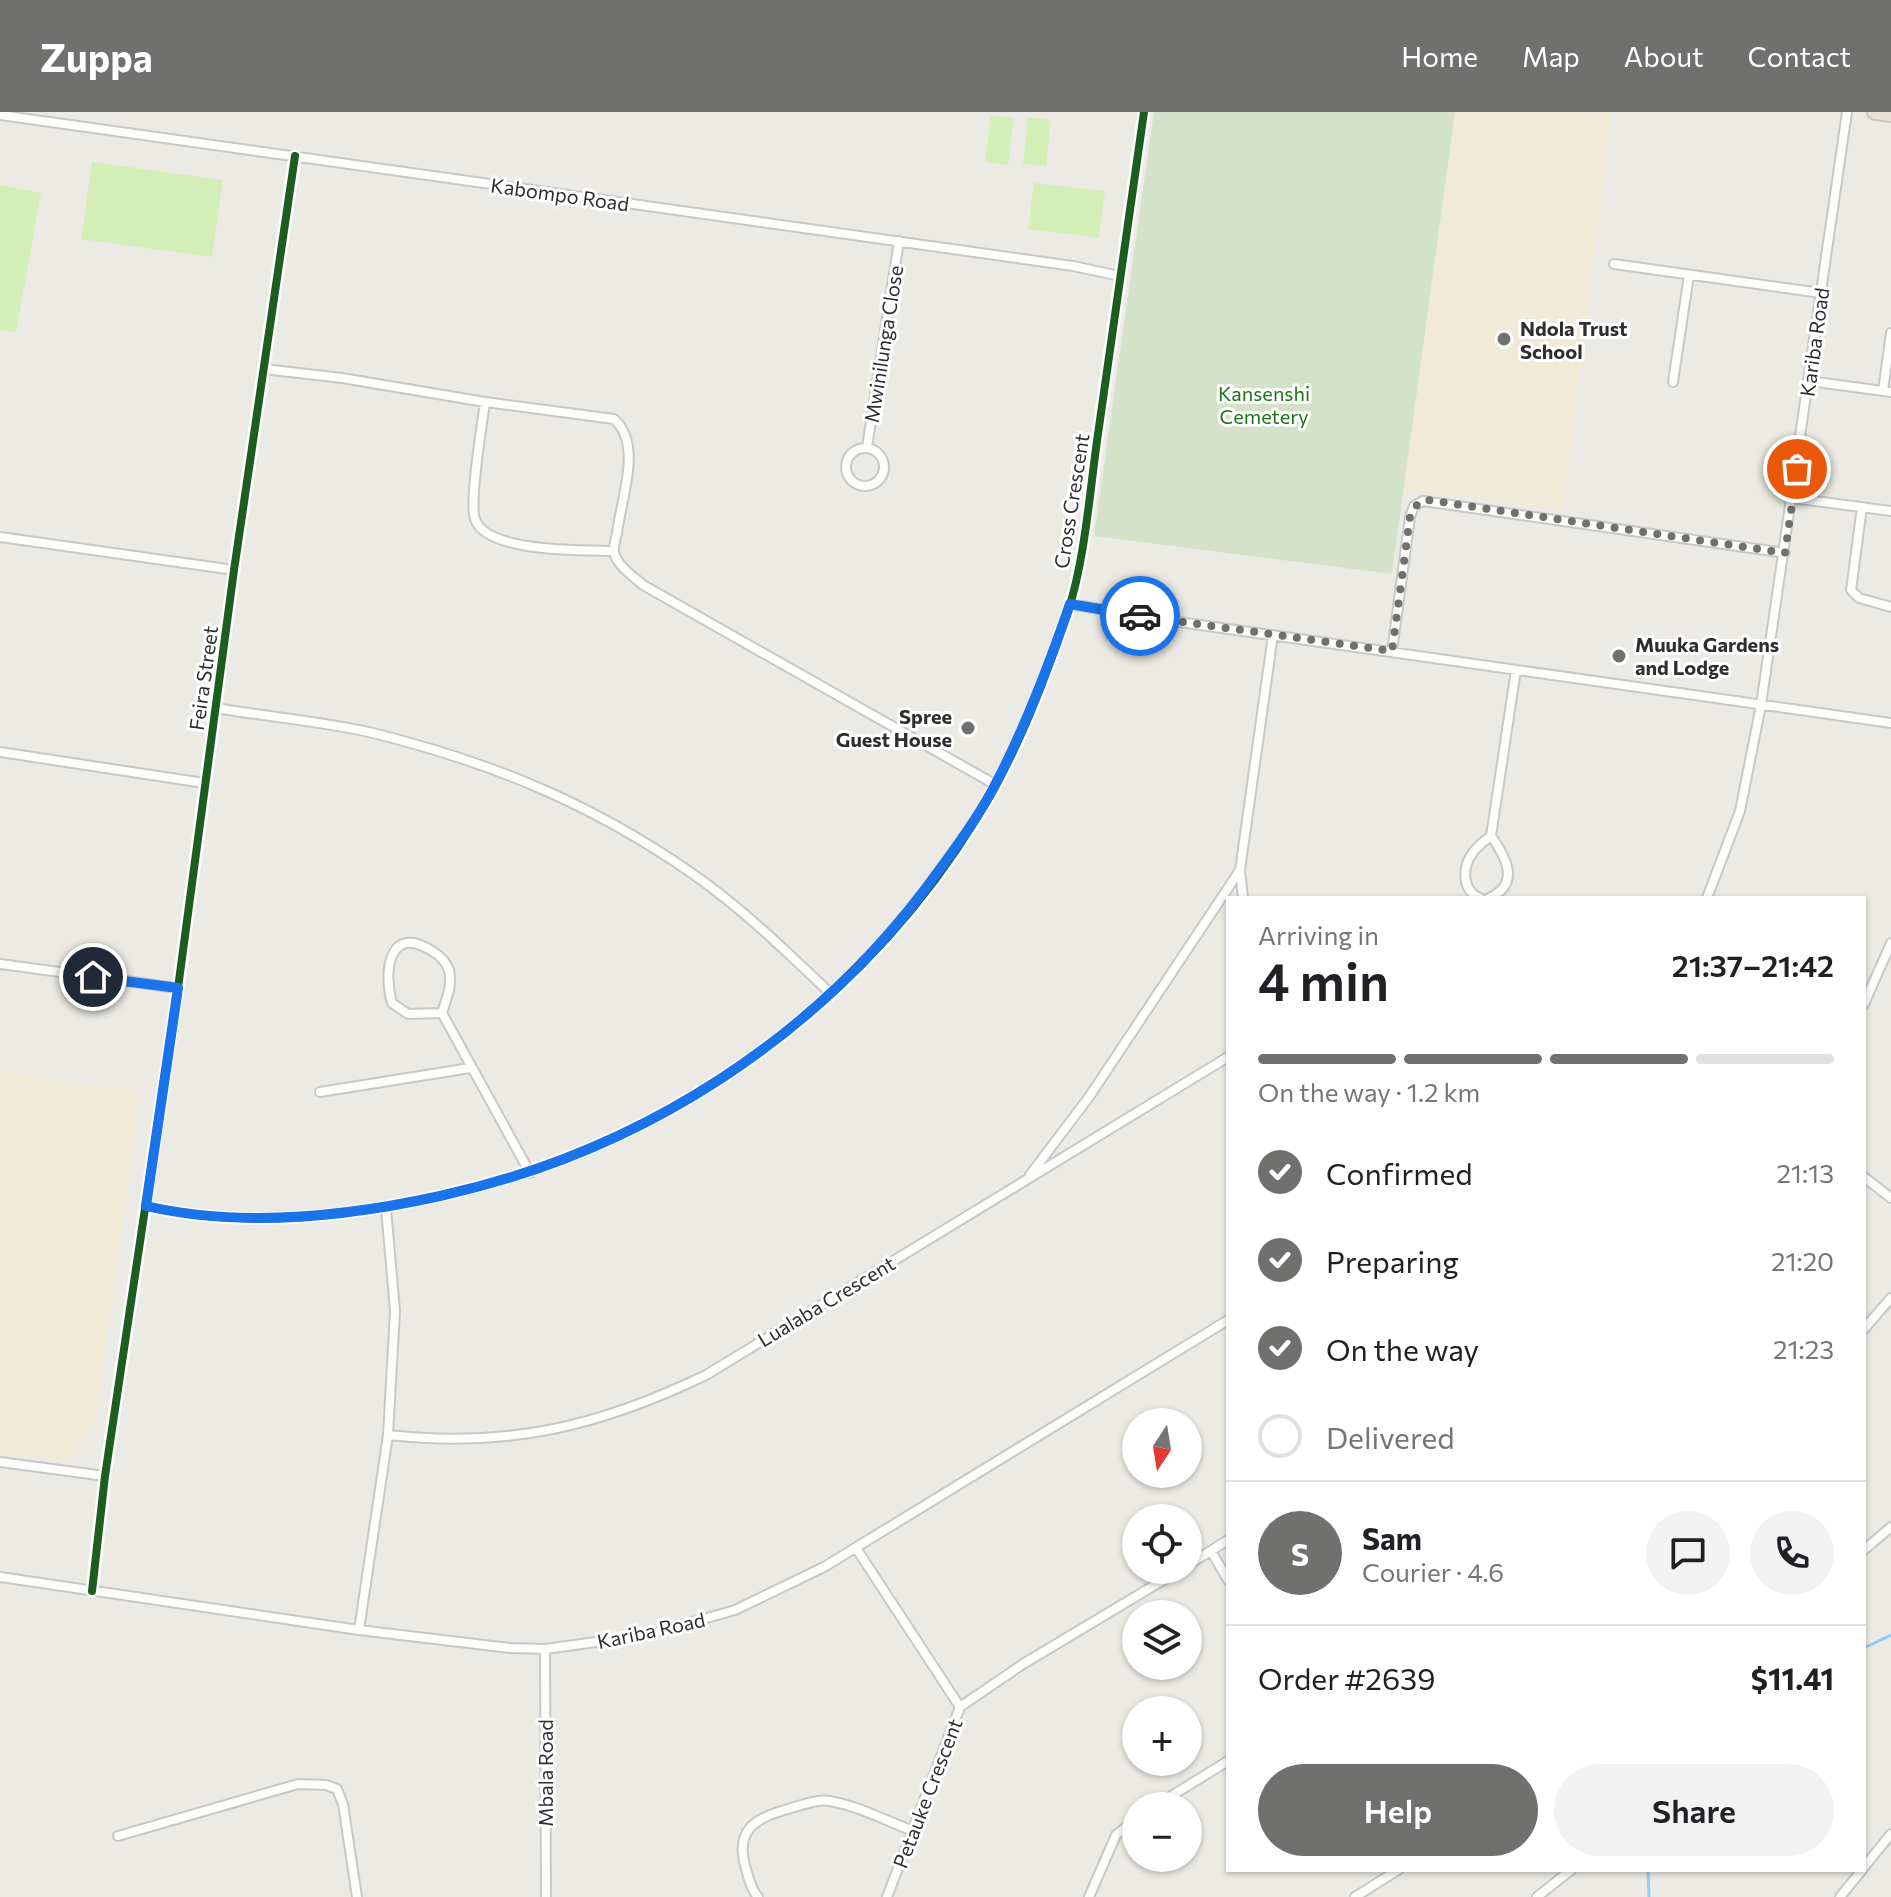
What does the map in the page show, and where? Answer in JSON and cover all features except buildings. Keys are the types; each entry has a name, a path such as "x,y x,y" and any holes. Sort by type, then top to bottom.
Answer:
{"highway":[{"path":"1875,112 1891,114"}],"street":[{"name":"Cross Crescent","path":"146,1206 181,1214 249,1217 320,1215 386,1208 530,1173 615,1139 681,1105 728,1075 831,994 911,910 996,785 1038,693 1070,604 1087,510 1144,112"},
{"name":"Kariba Road","path":"1708,896 1740,811 1761,705 1847,112"},
{"name":"Kabompo Road","path":"0,115 1073,266 1120,276"},
{"name":"Feira Street","path":"92,1591 105,1476 178,988 204,783 295,156"},
{"name":"Mwinilunga Close","path":"867,447 899,241"},
{"path":"1614,264 1821,293"},
{"path":"1673,382 1689,275"},
{"path":"1809,381 1887,391 1891,333"},
{"path":"264,369 614,419 624,428 628,443 627,471 614,551 625,570 643,585 996,785"},
{"path":"485,402 474,496 474,518 482,531 493,538 537,547 614,551"},
{"name":"Mwinilunga Close","path":"867,447 875,450 884,463 881,479 867,487 852,482 846,467 852,452 867,447"},
{"path":"1792,498 1891,511"},
{"path":"1392,651 1410,517 1414,506 1423,501 1785,553"},
{"path":"1862,507 1851,590 1859,598 1891,607"},
{"path":"0,537 234,570"},
{"path":"1070,604 1891,723"},
{"path":"1243,896 1240,870 1273,635"},
{"path":"1474,896 1467,888 1467,864 1472,854 1491,836 1516,670"},
{"path":"216,708 369,733 460,757 533,783 622,828 695,875 762,929 831,994"},
{"path":"0,752 204,783"},
{"path":"1491,836 1505,859 1508,871 1501,891 1492,896"},
{"path":"1024,1182 1064,1133 1134,1032 1240,870"},
{"path":"1866,999 1891,943"},
{"path":"442,1013 408,1014 392,1003 387,974 389,960 402,944 426,947 439,955 449,968 450,983 442,1013 530,1173"},
{"path":"0,964 178,988"},
{"name":"Lualaba Crescent","path":"388,1435 426,1440 510,1437 553,1431 634,1407 706,1375 1226,1058"},
{"path":"320,1092 470,1068"},
{"path":"1064,1133 1077,1150"},
{"path":"1866,1179 1891,1198"},
{"path":"359,1630 388,1435 395,1311 386,1208"},
{"path":"1866,1327 1891,1298"},
{"name":"Kariba Road","path":"0,1577 359,1630 510,1648 545,1649 647,1635 722,1614 776,1592 856,1548 1226,1321"},
{"path":"0,1462 105,1476"},
{"path":"1866,1548 1891,1527"},
{"path":"1202,1556 1226,1541"},
{"path":"856,1548 960,1707"},
{"path":"1211,1551 1226,1577"},
{"name":"Petauke Crescent","path":"887,1897 960,1707 1023,1664 1157,1584"},
{"name":"Mbala Road","path":"545,1649 546,1897"},
{"path":"1178,1792 1226,1762"},
{"path":"118,1836 298,1784 326,1785 337,1789 343,1804 357,1897"},
{"path":"758,1897 743,1857 743,1840 751,1823 770,1814 813,1801 830,1801 913,1831"},
{"path":"1089,1897 1113,1840 1122,1829"},
{"path":"1866,1865 1891,1834"},
{"path":"1355,1897 1395,1872"},
{"path":"1537,1897 1568,1872"},
{"path":"1840,1897 1861,1872"}],"shaded area":[{"name":"Ndola Trust School","path":"1455,112 1612,112 1563,510 1403,489"},
{"path":"0,1071 141,1092 94,1424 68,1462 0,1453"}],"green space":[{"name":"Kansenshi Cemetery","path":"1154,112 1455,112 1392,574 1094,536"},
{"path":"991,115 1014,118 1008,165 985,162"},
{"path":"1028,117 1051,120 1046,166 1023,164"},
{"path":"92,162 223,180 212,257 81,239"},
{"path":"1034,183 1105,191 1099,238 1028,229"},
{"path":"0,185 41,193 16,332 0,330"}],"waterway":[{"path":"1866,1647 1891,1635"},
{"path":"1648,1872 1649,1897"}],"cycle path":[{"path":"146,1206 217,1217 327,1215 434,1197 521,1173 605,1141 685,1101 760,1052 829,996 892,932 948,862 996,785 1036,700 1068,611 1083,547 1144,112"},
{"path":"92,1591 105,1476 178,988 234,570 295,156"}],"way so far":[{"path":"1140,616 1392,651 1406,539 1410,517 1418,503 1428,500 1785,553 1797,469"}],"place":[{"name":"Ndola Trust School","path":"1504,339"},
{"name":"Muuka Gardens and Lodge","path":"1619,656"},
{"name":"Spree Guest House","path":"968,728"}],"route":[{"path":"93,977 178,988 146,1206 181,1214 249,1217 320,1215 386,1208 530,1173 615,1139 681,1105 785,1033 831,994 911,910 996,785 1038,693 1070,604 1140,616"}]}
